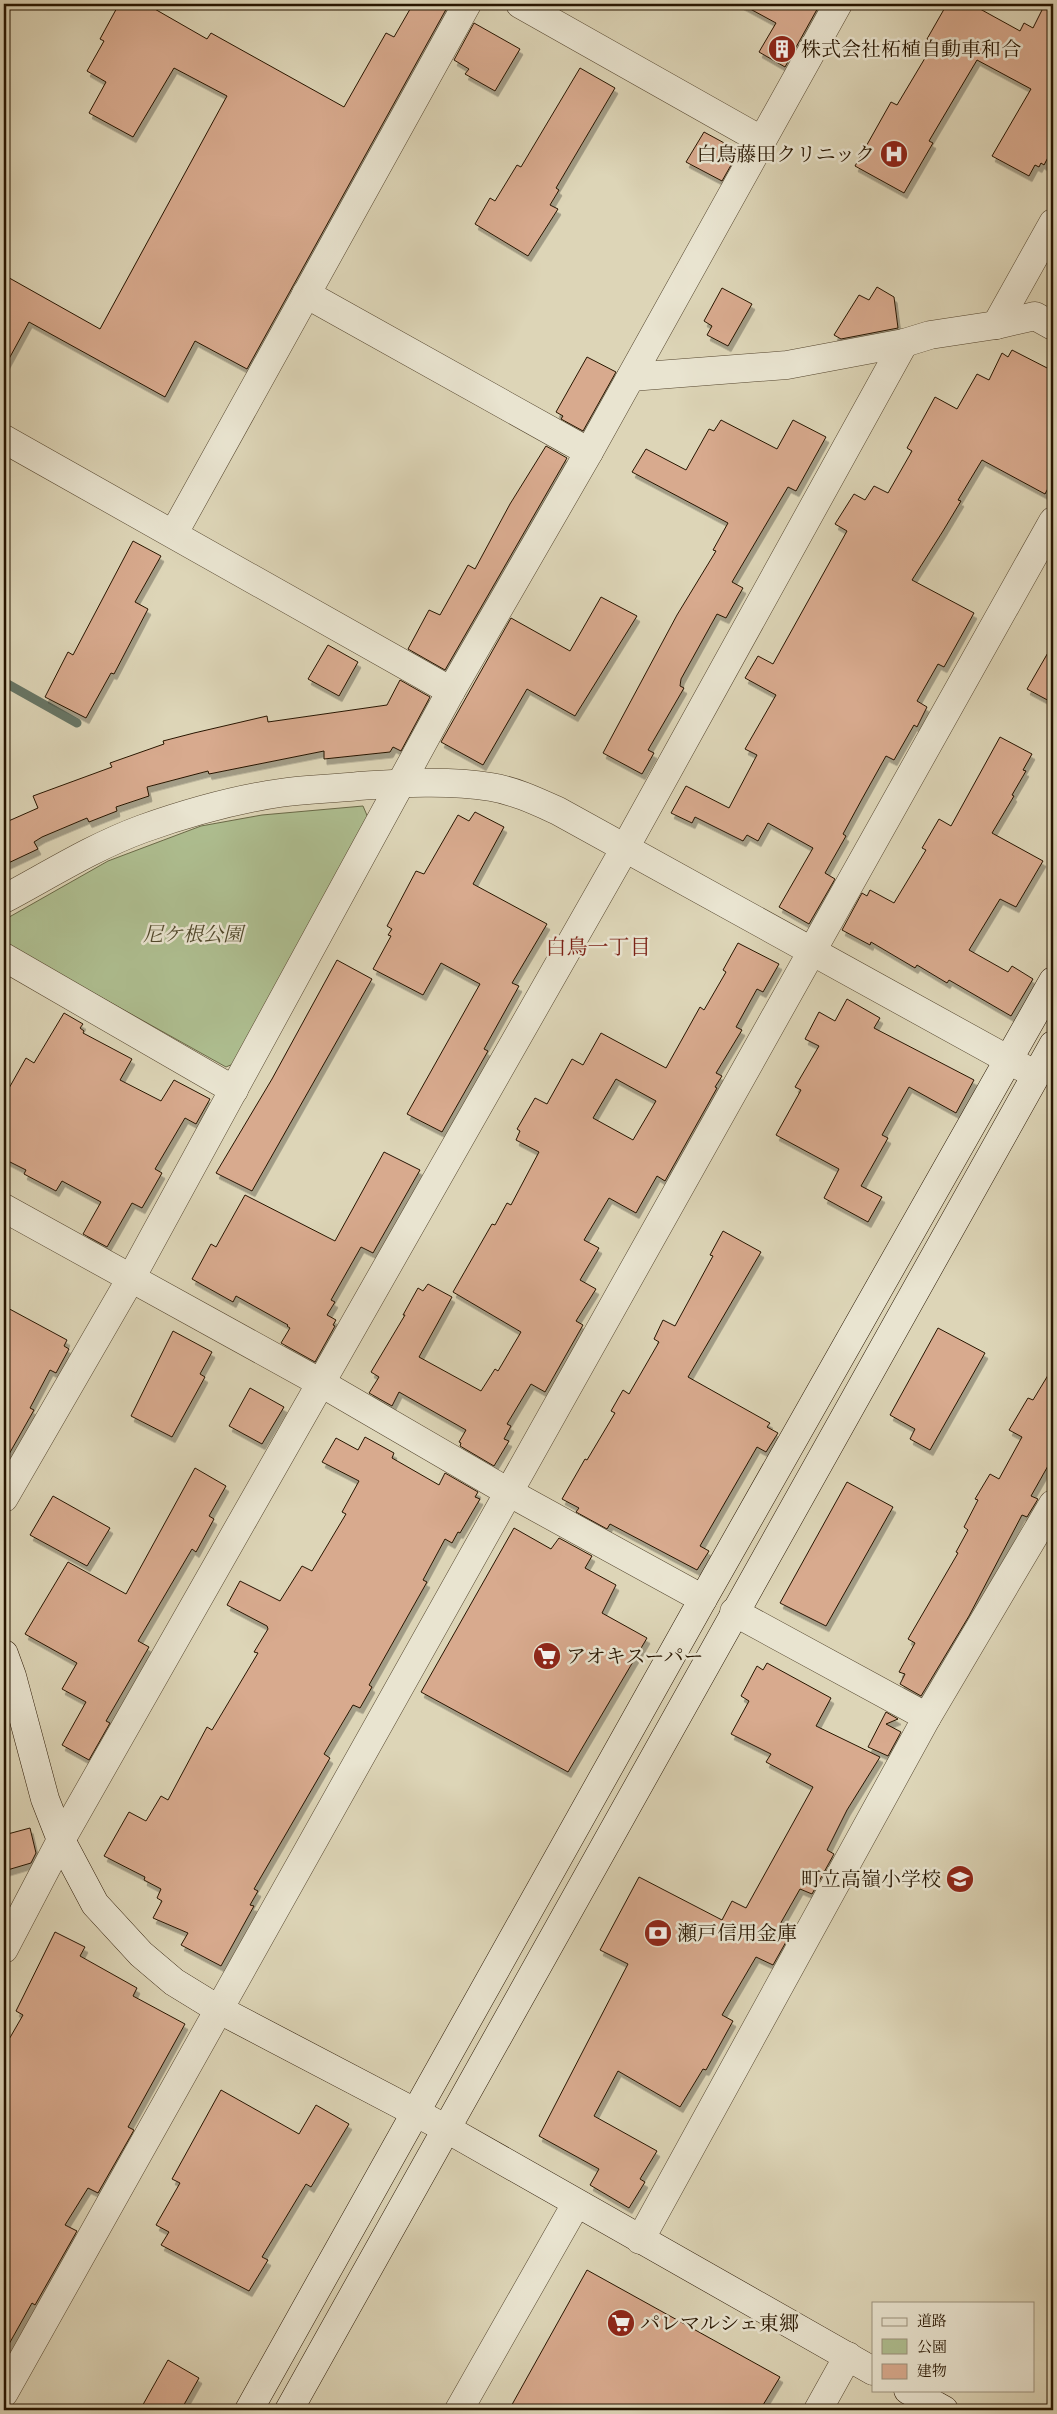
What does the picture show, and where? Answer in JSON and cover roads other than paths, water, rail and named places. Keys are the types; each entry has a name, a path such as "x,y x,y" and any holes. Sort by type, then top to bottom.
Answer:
{"street":[{"path":"174,533 467,4"},
{"path":"520,4 761,140"},
{"path":"4,1498 130,1280 451,691 589,452 838,4"},
{"path":"996,325 1053,223"},
{"path":"306,294 589,452"},
{"path":"631,377 787,365 904,343 930,335 996,325 1035,316 1053,326"},
{"path":"4,1949 61,1840 626,848 904,343"},
{"path":"4,439 174,533 451,691"},
{"path":"4,2393 1053,521"},
{"path":"4,899 97,849 140,830 188,813 229,802 281,793 402,783 491,787 527,796 626,848 1045,1080"},
{"path":"4,957 234,1090"},
{"path":"249,2410 414,2112 1053,981"},
{"path":"289,2410 734,1612 1045,1080 1053,1045"},
{"path":"4,1208 130,1280 321,1383 510,1493 703,1599"},
{"path":"640,2240 928,1717 1053,1504"},
{"path":"734,1612 928,1717"},
{"path":"4,1654 12,1676 45,1799 61,1840 95,1904 141,1954 174,1982 218,2009 446,2129 872,2370"},
{"path":"459,2410 576,2204"},
{"path":"818,2410 848,2356"},
{"path":"912,2392 944,2410"}],"waterway":[{"path":"4,682 77,723"}],"place":[{"name":"株式会社柘植自動車和合","path":"782,49"},
{"name":"白鳥藤田クリニック","path":"894,154"},
{"name":"アオキスーパー","path":"547,1656"},
{"name":"町立高嶺小学校","path":"960,1879"},
{"name":"瀬戸信用金庫","path":"658,1933"},
{"name":"パレマルシェ東郷","path":"621,2323"}],"district":[{"name":"白鳥一丁目","path":"598,947"}],"park label":[{"name":"尼ケ根公園","path":"193,934"}]}
